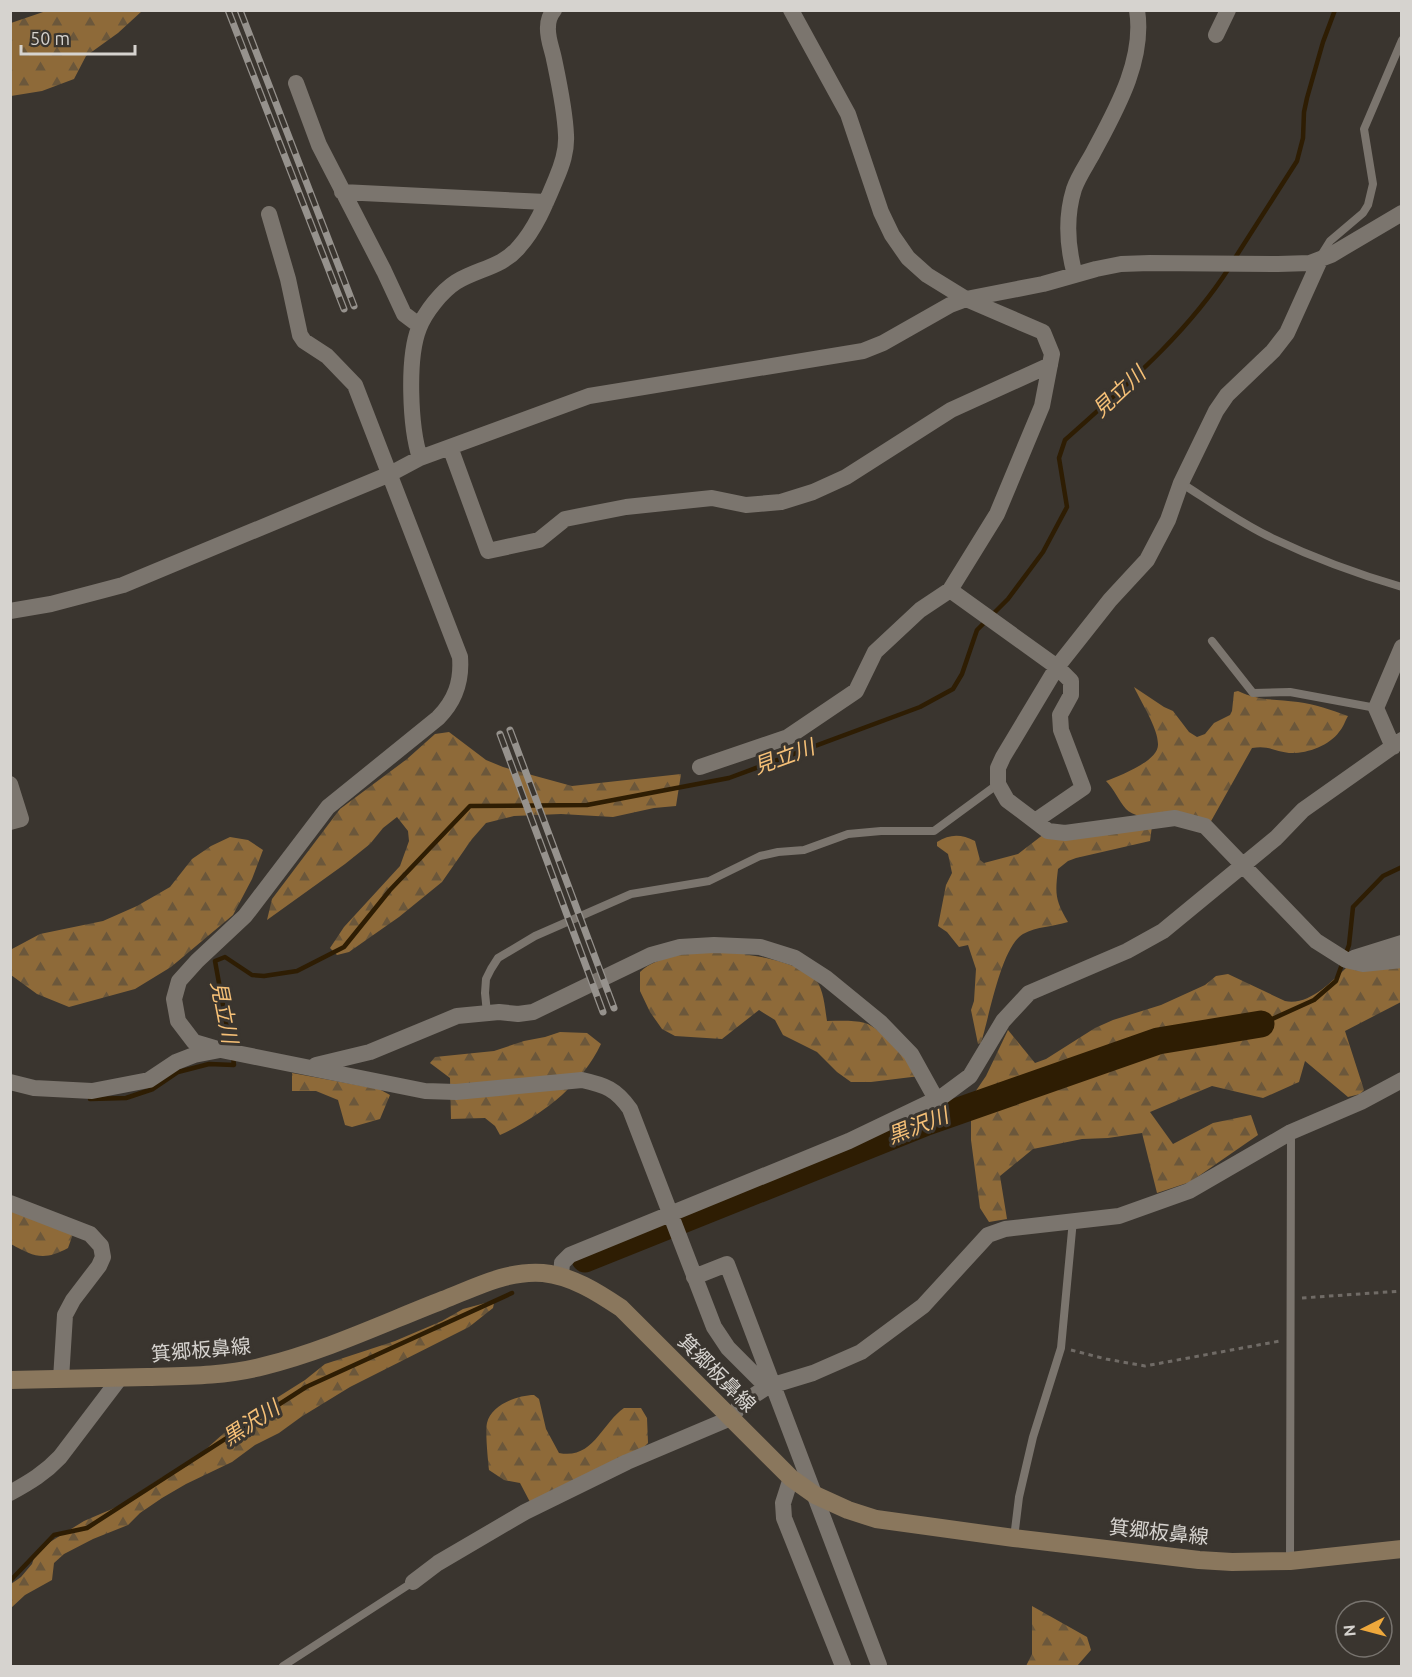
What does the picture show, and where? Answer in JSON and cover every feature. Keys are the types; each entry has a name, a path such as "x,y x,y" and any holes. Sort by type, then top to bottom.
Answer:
{"main road":[{"name":"箕郷板鼻線","path":"10,1380 206,1376 264,1366 323,1347 490,1282 519,1273 542,1273 561,1276 596,1291 621,1308 791,1478 815,1495 876,1519 1014,1538 1232,1562 1290,1561 1401,1549"}],"street":[{"path":"420,458 414,441 412,380 414,347 420,326 436,302 454,283 475,272 501,263 519,248 536,224 564,157 566,136 559,82 548,28 554,10"},
{"path":"700,767 788,737 856,691 875,652 920,609 950,590 997,514 1042,406 1052,354 1042,332 966,299 927,275 908,258 892,235 881,212 848,114 791,10"},
{"path":"1075,275 1069,254 1067,230 1074,188 1120,102 1134,62 1139,26 1137,10"},
{"path":"1216,35 1228,10"},
{"path":"296,83 319,145 404,314 420,326"},
{"path":"342,192 546,202"},
{"path":"10,611 51,604 123,585 390,474 420,458 589,396 864,351 883,343 950,305 966,299 1121,264 1310,263 1351,244 1401,213"},
{"path":"269,214 304,341 327,356 356,385 460,657 461,670 451,705 328,807 245,916 179,981 174,999 178,1021 194,1042 221,1050 424,1090 456,1092 582,1080 600,1084 619,1094 630,1109 714,1328 722,1340 770,1386"},
{"path":"1320,260 1287,333 1273,351 1227,395 1216,411 1181,483 1168,520 1147,560 1110,600 1057,666 1003,758 998,768 998,784 1007,800 1048,831 1065,833 1175,818 1206,826 1316,942 1346,960 1363,964 1401,960"},
{"path":"450,447 488,551 539,540 565,519 626,507 712,498 746,504 781,502 813,492 846,477 951,410 1050,365"},
{"path":"950,590 1057,666 1071,681 1071,695 1060,715 1061,730 1083,788 1035,821"},
{"path":"561,1276 562,1263 570,1255 849,1141 936,1099 970,1076 1003,1021 1029,993 1127,951 1163,931 1276,838 1303,810 1397,744 1376,708 1401,647"},
{"path":"10,784 21,819 10,822"},
{"path":"1346,960 1401,943"},
{"path":"307,1067 370,1052 456,1016 533,1012 651,955 680,947 714,945 760,947 795,958 835,985 881,1023 911,1054 936,1099"},
{"path":"10,1082 34,1088 92,1090 150,1080 176,1062 194,1055 221,1050"},
{"path":"413,1582 438,1563 525,1512 627,1462 731,1418 742,1403 770,1386 813,1373 861,1352 923,1306 988,1235 1005,1229 1119,1216 1190,1191 1291,1132 1361,1102 1401,1080"},
{"path":"10,1203 90,1234 101,1246 103,1257 99,1266 73,1300 65,1315 61,1379"},
{"path":"694,1277 727,1264 770,1386 815,1495 879,1665"},
{"path":"10,1493 40,1477 55,1463 120,1378"},
{"path":"791,1478 783,1503 784,1518 843,1666"}],"lane":[{"path":"1320,260 1330,241 1368,206 1373,184 1364,129 1401,40"},
{"path":"1181,483 1241,522 1272,538 1347,571 1401,587"},
{"path":"1212,641 1252,693 1290,692 1376,708"},
{"path":"487,1013 486,979 491,969 498,958 535,936 631,894 709,881 760,856 804,850 848,834 881,831 934,831 998,784"},
{"path":"1290,1561 1291,1132"},
{"path":"1014,1538 1033,1437 1061,1348 1073,1220"},
{"path":"283,1666 413,1582"}],"path":[{"path":"1292,1299 1401,1291"},
{"path":"1061,1348 1145,1366 1291,1340"}],"green space":[{"path":"46,11 142,11 118,33 86,56 74,79 42,91 11,96 11,23"},
{"path":"1134,687 1173,711 1189,732 1197,737 1205,734 1214,723 1230,715 1234,692 1238,691 1260,698 1311,704 1348,716 1335,737 1310,750 1289,753 1267,748 1252,748 1210,823 1152,819 1126,809 1106,781 1137,767 1157,750 1155,730"},
{"path":"449,732 486,760 572,786 681,774 676,806 654,808 613,817 561,814 514,816 486,823 442,882 399,917 349,952 337,955 330,948 344,927 400,866 409,841 408,831 397,817 383,828 370,844 345,864 267,920 272,899 340,809 407,759 435,734"},
{"path":"1152,826 1150,841 1076,858 1058,869 1057,897 1068,922 1028,931 1015,941 1002,968 981,1043 978,1044 971,1010 974,1001 976,969 968,945 959,947 947,932 938,926 946,885 952,873 948,854 937,846 937,842 951,836 960,836 975,841 980,860 984,863 1018,854 1044,834"},
{"path":"230,837 248,840 263,850 252,879 233,915 171,967 135,989 69,1007 37,994 11,975 12,949 40,934 103,921 137,906 170,887 192,859"},
{"path":"712,950 767,958 807,973 816,980 821,989 827,1021 856,1021 872,1026 894,1046 920,1076 851,1082 817,1052 783,1035 775,1020 759,1010 722,1039 675,1036 662,1029 650,1012 640,991 640,972 647,966 665,959"},
{"path":"1401,966 1401,1002 1345,1031 1364,1090 1360,1094 1348,1097 1305,1061 1299,1082 1263,1098 1212,1086 1150,1112 1173,1144 1213,1123 1251,1115 1258,1135 1190,1182 1157,1193 1142,1133 1082,1139 1033,1149 1000,1176 1007,1219 989,1222 980,1208 971,1140 971,1098 986,1076 1008,1030 1035,1063 1046,1059 1095,1028 1161,1005 1205,985 1216,976 1228,974 1285,1001 1294,1002 1319,992 1347,967"},
{"path":"560,1032 587,1033 601,1044 583,1073 545,1109 500,1135 495,1126 485,1118 451,1119 450,1078 430,1063 435,1057 494,1051"},
{"path":"292,1073 379,1089 390,1095 380,1119 352,1127 345,1125 338,1100 316,1091 292,1091"},
{"path":"10,1211 73,1234 68,1248 52,1255 39,1256 11,1244"},
{"path":"489,1302 494,1303 493,1308 469,1327 350,1387 279,1433 255,1445 232,1462 162,1498 140,1513 128,1525 64,1554 54,1563 52,1580 25,1595 11,1608 11,1584 21,1577 32,1564 35,1555 50,1542 84,1521 119,1506 161,1478 187,1466 232,1426 305,1380 325,1364 395,1341 442,1321 463,1309"},
{"path":"534,1395 539,1399 546,1429 559,1453 571,1454 589,1446 624,1408 641,1408 647,1418 648,1443 530,1502 520,1483 504,1480 489,1470 486,1427 490,1417 499,1406 513,1399"},
{"path":"1032,1606 1087,1637 1091,1650 1077,1666 1026,1666 1032,1654"}],"waterway":[{"name":"見立川","path":"1235,258 1297,161 1303,138 1307,98 1335,10"},
{"name":"見立川","path":"992,615 1008,599 1043,552 1067,507 1059,458 1065,440 1174,338 1194,316 1229,268"},
{"name":"見立川","path":"231,1049 215,961 225,957 252,975 264,976 297,971 344,947 390,890 470,806 587,805 729,778 920,707 953,689 962,674 977,630 986,621"},
{"path":"1261,1024 1314,1000 1336,981 1349,945 1353,907 1383,876 1402,867"},
{"name":"黒沢川","path":"585,1259 927,1122 1158,1041 1261,1024"},
{"name":"見立川","path":"90,1099 126,1098 153,1089 178,1072 209,1064 234,1065 233,1057"},
{"name":"黒沢川","path":"10,1581 54,1535 87,1528 306,1387 512,1293"}],"railway":[{"path":"228,10 344,309"},
{"path":"240,10 354,306"},
{"path":"510,730 614,1008"},
{"path":"500,734 603,1012"}]}
